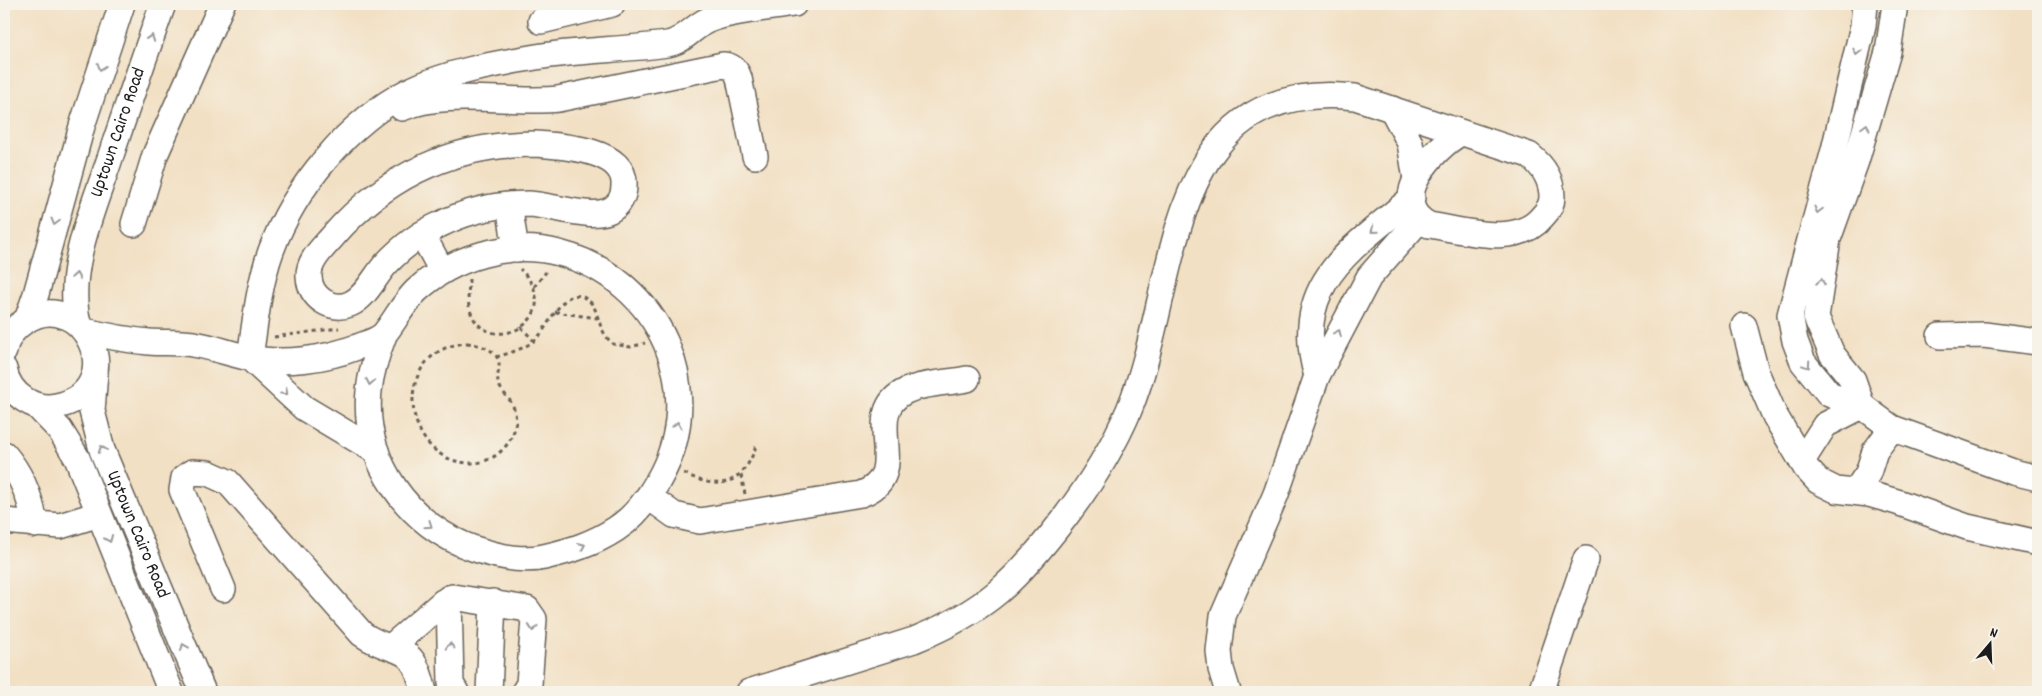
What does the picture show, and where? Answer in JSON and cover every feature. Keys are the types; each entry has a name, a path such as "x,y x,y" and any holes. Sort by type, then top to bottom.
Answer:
{"street":[{"name":"Uptown Cairo Road","path":"27,320 36,294 82,126 122,4"},
{"name":"Uptown Cairo Road","path":"164,4 88,225 75,280 75,305 82,328 95,351 92,411 100,444 203,692"},
{"path":"134,224 155,155 222,4"},
{"path":"541,21 612,4"},
{"path":"250,358 270,253 296,196 315,171 359,127 392,101 410,90 465,72 537,57 670,44 680,40 703,13 794,4"},
{"path":"1862,406 1853,380 1832,354 1816,317 1828,239 1845,156 1865,4"},
{"path":"1894,4 1888,52 1845,156 1790,316 1795,341 1803,362 1829,394 1862,406 1892,428 2013,472 2038,478"},
{"path":"359,127 406,106 431,100 536,101 558,99 723,65 731,66 737,71 755,156"},
{"path":"749,692 914,640 939,630 986,603 1006,586 1043,548 1079,499 1114,441 1141,379 1185,202 1200,169 1220,139 1248,117 1264,108 1299,97 1336,95 1355,97 1392,109 1462,133 1521,150 1536,160 1547,175 1552,193 1552,202 1541,219 1515,234 1505,235 1429,225 1416,199 1410,143 1392,109"},
{"path":"1228,692 1221,668 1219,651 1223,616 1276,494 1317,376 1369,277 1416,199 1434,152 1462,133"},
{"path":"501,145 556,146 607,158 616,164 625,181 620,201 605,213 585,214 547,206 509,205 491,207 455,217 422,234 392,258 376,274 360,297 350,304 337,306 325,303 315,295 309,284 309,271 313,259 364,204 397,180 454,155 501,145"},
{"path":"1317,376 1312,362 1310,332 1315,304 1320,290 1332,270 1348,252 1416,199"},
{"path":"509,205 517,258"},
{"path":"422,234 453,274"},
{"path":"558,252 598,267 632,292 649,311 662,333 677,376 679,420 668,464 648,497 618,528 580,548 538,558 495,556 454,542 418,517 393,487 376,451 369,422 369,392 374,363 384,335 395,316 416,291 453,274 478,255 517,258 558,252"},
{"path":"4,351 9,336 27,320 48,314 64,317 82,328 153,342 192,344 250,358 283,361 320,356 356,348 384,335"},
{"path":"1790,316 1816,317"},
{"path":"1744,326 1765,394 1788,439 1812,475 1836,490 1855,492 1897,502 1967,527 2038,543"},
{"path":"1940,336 1984,334 2038,342"},
{"path":"37,406 58,406 68,403 85,391 95,367 124,350 153,342"},
{"path":"250,358 304,408 376,451"},
{"name":"Uptown Cairo Road","path":"4,371 16,393 37,406 60,430 69,444 171,692"},
{"path":"648,497 674,515 700,521 852,496 872,490 881,482 886,471 886,415 896,397 915,388 967,380"},
{"path":"1802,461 1825,425 1862,406"},
{"path":"1855,492 1868,473 1875,451 1892,428"},
{"path":"4,454 20,476 27,492 36,525"},
{"path":"223,589 182,490 184,478 192,472 208,473 228,482 362,634 405,653 416,664 424,692"},
{"path":"4,521 36,525 68,525 99,514"},
{"path":"1541,692 1586,559"},
{"path":"392,646 449,598 458,596 522,607 527,609 533,616 528,684 524,692"},
{"path":"449,598 451,684 456,692"},
{"path":"488,692 493,602"}],"path":[{"path":"453,274 470,275 469,306 480,326 502,334 510,334 521,328 535,310 537,295 517,258"},
{"path":"534,287 549,270"},
{"path":"496,357 514,352 534,341 548,325 566,298 578,296 592,304 607,339 619,346 638,346 662,333"},
{"path":"555,312 597,318"},
{"path":"521,328 534,341"},
{"path":"459,344 484,347 492,350 496,357 500,366 497,378 500,388 510,399 515,412 515,428 512,438 500,453 484,462 466,463 448,458 433,448 417,424 413,394 420,370 437,352 459,344"},
{"path":"668,464 694,478 714,484 732,480 741,475 751,461 756,446"}]}
